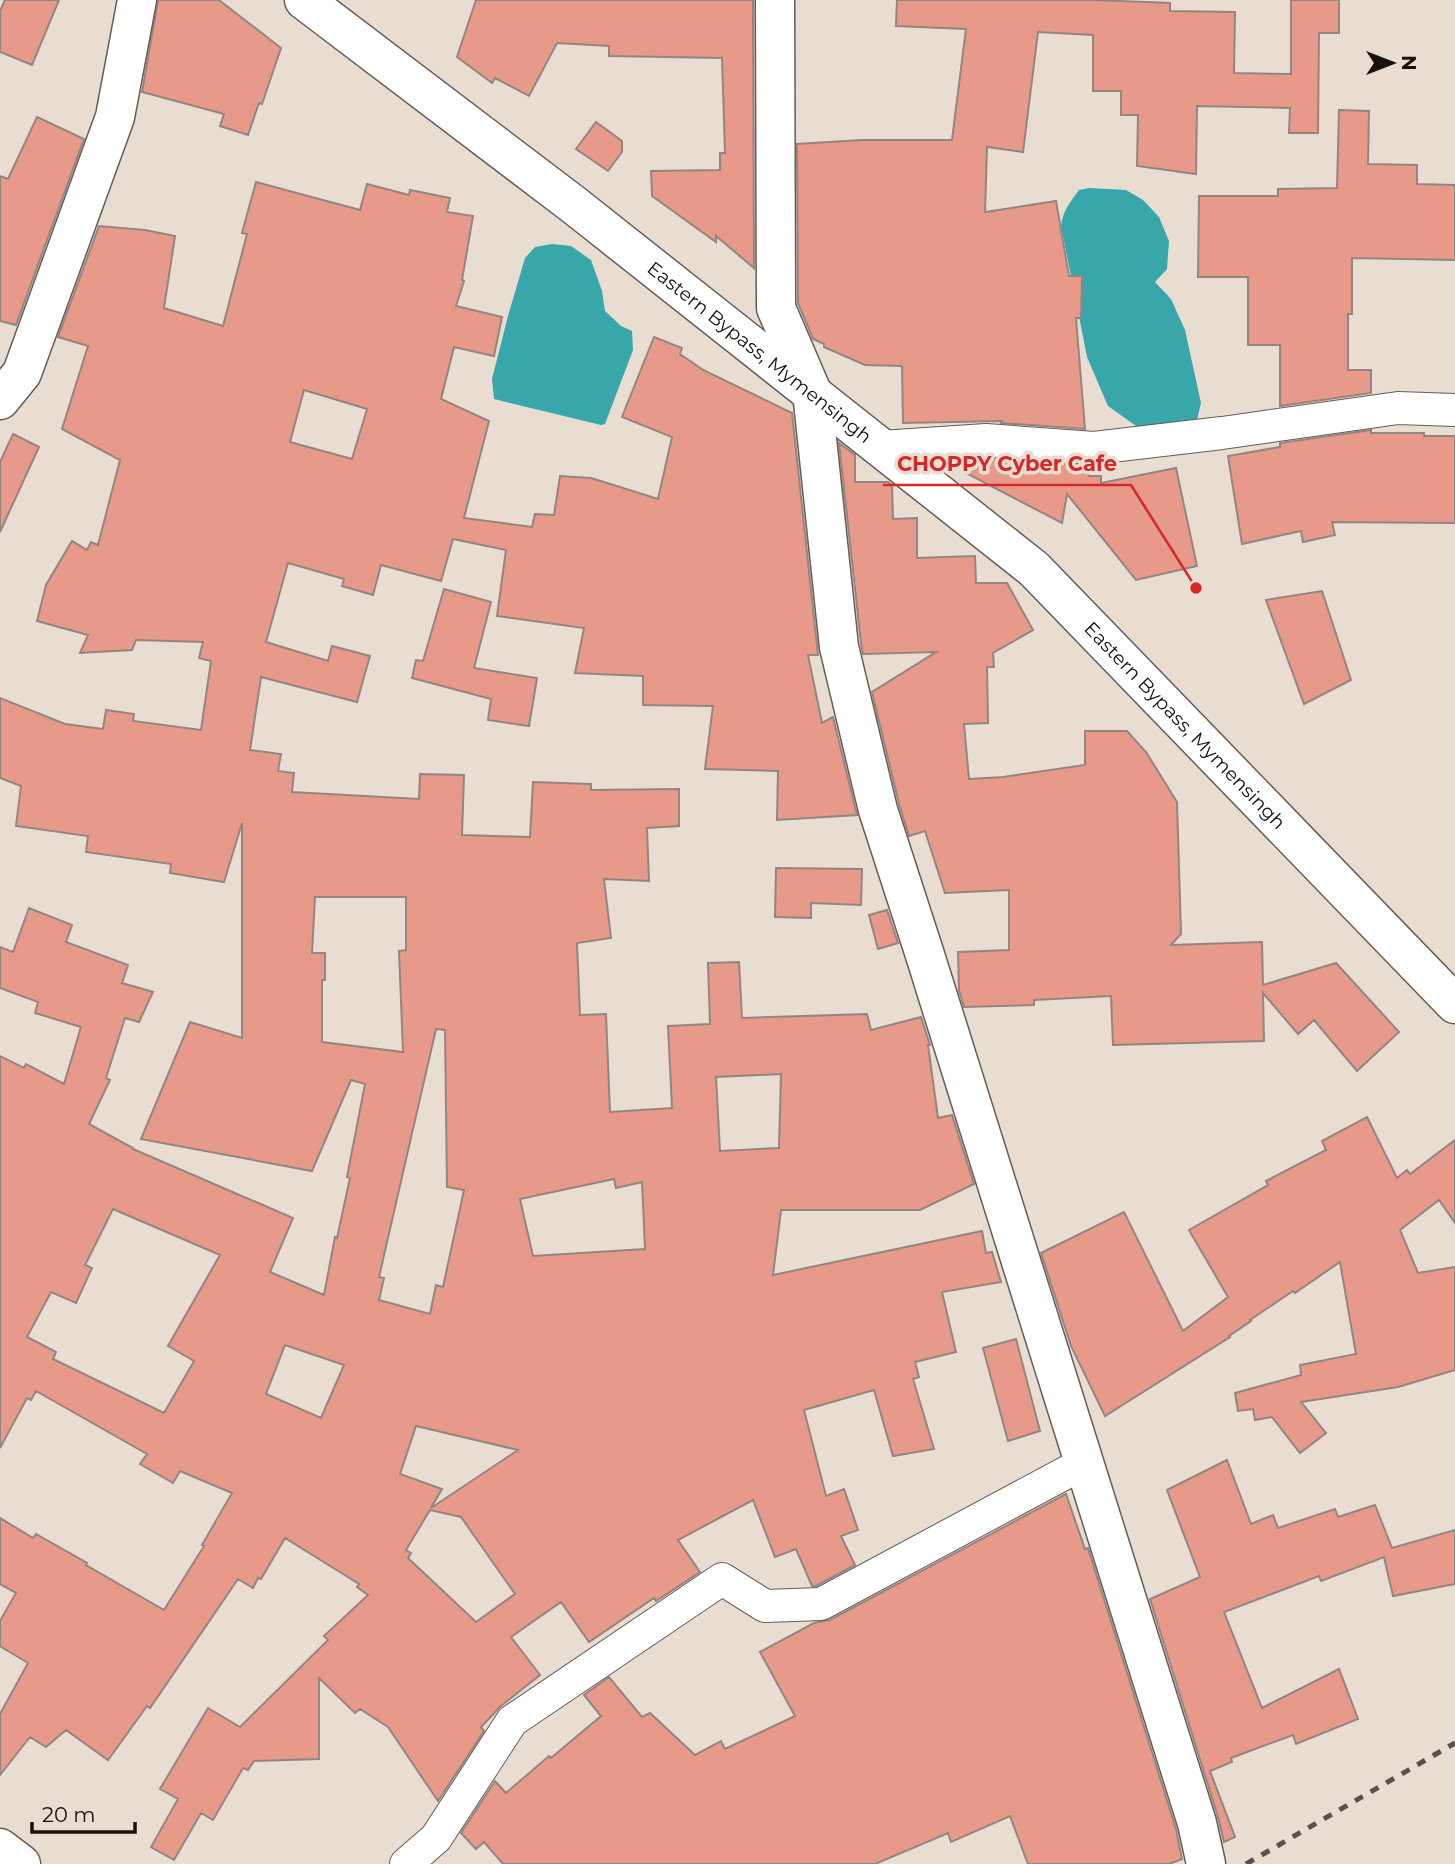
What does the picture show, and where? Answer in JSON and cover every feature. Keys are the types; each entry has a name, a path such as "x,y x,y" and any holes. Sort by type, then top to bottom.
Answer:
{"main road":[{"path":"0,400 22,373 115,117 137,0"},
{"name":"Eastern Bypass, Mymensingh","path":"304,0 574,205 1034,569 1455,1004"},
{"path":"775,0 776,308 812,392 839,647 878,810 1193,1810 1206,1864"},
{"path":"0,1848 21,1864"}],"street":[{"path":"881,447 986,440 1094,448 1398,408 1455,410"},
{"path":"406,1864 436,1838 512,1721 722,1579 765,1606 821,1604 1084,1463"}],"water":[{"path":"1079,190 1126,190 1143,200 1159,217 1169,241 1167,269 1155,282 1171,299 1185,330 1201,403 1196,424 1139,428 1108,406 1087,357 1061,226 1065,211"},
{"path":"552,244 571,246 591,260 602,291 605,311 621,326 632,331 633,350 605,424 494,399 492,379 525,258 535,247"}],"building":[{"path":"5,0 59,0 32,65 0,52 0,11"},
{"path":"158,0 219,0 281,48 248,135 220,126 224,114 142,92"},
{"path":"476,0 753,0 754,268 716,236 716,242 652,196 651,171 720,170 720,153 725,153 722,58 609,56 609,46 557,43 529,96 495,78 492,83 457,57"},
{"path":"897,0 1095,0 1170,3 1170,11 1235,12 1234,73 1291,74 1291,0 1339,0 1339,33 1319,33 1318,133 1289,133 1290,108 1197,106 1196,174 1137,166 1138,115 1121,115 1121,91 1093,91 1093,35 1038,32 1023,152 987,147 985,212 1056,201 1069,276 1082,276 1081,318 1076,318 1085,429 1001,423 1002,421 903,423 902,366 865,365 824,347 824,344 813,339 798,303 797,144 862,140 952,140 966,29 896,26"},
{"path":"1339,110 1369,111 1368,164 1417,165 1417,184 1455,185 1455,260 1352,258 1348,370 1371,370 1371,393 1280,406 1280,345 1248,345 1248,277 1198,277 1199,196 1278,196 1278,189 1337,188"},
{"path":"37,117 84,139 16,325 0,321 0,176 8,179"},
{"path":"596,122 622,141 622,152 608,171 576,149"},
{"path":"256,182 360,210 367,184 409,195 410,190 450,198 447,212 473,216 462,280 464,281 456,306 502,317 494,356 454,347 441,399 489,421 464,518 532,527 535,514 554,515 560,476 591,478 658,499 672,437 622,417 654,337 682,348 680,354 703,370 792,413 818,655 808,655 822,723 833,717 857,815 777,820 778,771 705,769 713,706 643,705 643,676 575,673 584,628 497,616 506,550 453,539 441,581 381,565 373,595 342,586 344,579 288,563 266,642 328,661 332,646 370,656 357,702 261,677 250,750 281,754 278,771 294,773 292,792 419,799 420,774 464,775 462,835 530,837 533,782 591,784 591,790 679,789 679,826 647,828 649,881 604,879 611,938 577,943 580,1015 606,1014 610,1112 672,1108 668,1026 710,1024 708,963 739,962 742,1018 867,1014 871,1030 921,1017 930,1045 938,1118 952,1115 974,1184 920,1210 781,1210 773,1275 982,1231 986,1253 992,1252 1001,1282 942,1292 956,1352 915,1362 919,1377 913,1379 934,1449 893,1456 874,1390 804,1410 826,1496 844,1489 858,1530 841,1536 855,1565 812,1586 796,1549 775,1557 753,1500 678,1540 700,1572 656,1601 654,1598 589,1642 561,1602 511,1637 540,1675 501,1706 481,1727 484,1731 438,1801 388,1727 360,1709 355,1713 319,1678 319,1759 254,1761 248,1770 243,1768 213,1820 201,1813 174,1860 151,1847 178,1799 160,1789 208,1708 240,1727 328,1640 324,1636 368,1595 357,1587 359,1584 285,1538 253,1588 238,1579 150,1708 147,1706 108,1760 66,1730 46,1747 30,1737 0,1775 0,1714 28,1663 0,1646 0,1621 16,1593 0,1584 0,1518 33,1538 36,1534 164,1610 204,1546 202,1545 232,1493 180,1471 173,1483 140,1464 147,1454 36,1391 31,1400 27,1398 0,1448 0,1056 24,1068 26,1064 64,1084 81,1027 35,1013 38,1002 0,988 0,947 13,952 29,908 72,925 66,942 128,965 122,983 153,992 139,1022 125,1018 106,1078 110,1080 89,1124 133,1149 293,1218 270,1272 324,1295 350,1178 347,1177 365,1084 351,1080 312,1171 141,1139 190,1022 242,1038 242,823 224,882 170,873 171,864 86,852 88,836 16,826 21,786 0,778 0,698 65,724 103,729 106,710 134,714 133,721 201,730 211,661 199,658 203,642 136,640 132,650 80,653 88,635 37,621 46,585 72,541 87,550 91,542 98,545 120,460 62,429 88,346 58,337 99,226 175,236 164,308 223,326 247,234 242,233","holes":["304,390 367,409 352,459 290,442","315,897 406,897 406,950 399,951 403,1052 322,1042 325,953 312,953","436,1029 445,1030 447,1187 464,1190 443,1287 436,1285 430,1314 379,1300 384,1278 379,1277","781,1074 779,1148 720,1151 716,1077","614,1179 616,1188 642,1182 645,1249 533,1256 520,1199","113,1209 220,1255 168,1346 194,1361 164,1413 53,1359 56,1352 27,1337 51,1292 76,1303 92,1268 85,1265","285,1345 344,1365 321,1418 266,1394","416,1426 518,1450 431,1508 442,1489 400,1474","430,1510 461,1517 515,1594 476,1622 408,1558 411,1553 406,1550"]},
{"path":"1371,430 1371,433 1455,436 1455,523 1332,522 1335,535 1303,542 1301,531 1242,544 1228,456 1280,447 1280,443"},
{"path":"13,434 39,447 0,532 0,462"},
{"path":"839,443 855,455 855,482 888,482 892,485 893,519 917,518 917,558 975,556 976,583 1007,583 1033,630 993,653 994,667 987,667 988,723 964,724 969,779 1085,765 1085,731 1127,731 1146,752 1177,802 1181,934 1171,945 1262,942 1263,985 1336,963 1399,1032 1357,1071 1314,1020 1298,1034 1263,993 1264,1041 1113,1045 1111,996 1034,1000 1034,1005 964,1007 959,990 958,952 1009,950 1009,890 945,893 925,831 909,836 872,692 936,652 863,654"},
{"path":"976,459 1088,466 1089,476 1101,476 1101,483 1176,468 1197,566 1136,580 1067,494 1062,523 966,473"},
{"path":"444,589 491,602 474,668 537,678 529,726 488,720 491,699 412,678 416,660 423,661"},
{"path":"1322,591 1351,680 1304,704 1266,600"},
{"path":"776,868 862,869 861,905 811,903 811,918 775,917"},
{"path":"887,910 898,943 878,949 869,915"},
{"path":"1367,1117 1397,1178 1407,1170 1410,1174 1455,1140 1455,1223 1439,1200 1400,1230 1418,1273 1455,1267 1455,1370 1398,1387 1301,1402 1326,1433 1300,1453 1272,1417 1255,1420 1253,1409 1238,1411 1235,1393 1301,1375 1300,1365 1356,1354 1340,1262 1250,1320 1230,1337 1105,1416 1071,1346 1041,1253 1124,1212 1183,1331 1228,1297 1189,1230 1268,1185 1266,1181 1326,1150 1322,1141"},
{"path":"1016,1339 1040,1431 1008,1441 983,1348"},
{"path":"1227,1460 1251,1524 1273,1515 1278,1528 1335,1509 1338,1517 1375,1505 1392,1548 1455,1530 1455,1584 1393,1596 1384,1557 1321,1581 1319,1576 1224,1612 1262,1708 1339,1669 1358,1719 1296,1744 1293,1735 1231,1758 1232,1762 1210,1771 1235,1837 1224,1842 1150,1599 1200,1577 1167,1490"},
{"path":"1066,1494 1085,1549 1088,1548 1176,1829 1182,1859 1169,1864 1028,1864 1010,1816 951,1842 948,1833 875,1864 503,1864 484,1842 476,1849 461,1833 495,1781 506,1793 601,1716 584,1695 609,1677 642,1717 650,1713 695,1755 721,1741 725,1749 795,1716 760,1652 814,1623 830,1620"}],"railway":[{"path":"1246,1864 1455,1743"}],"place":[{"name":"CHOPPY Cyber Cafe","path":"1196,588"}]}
